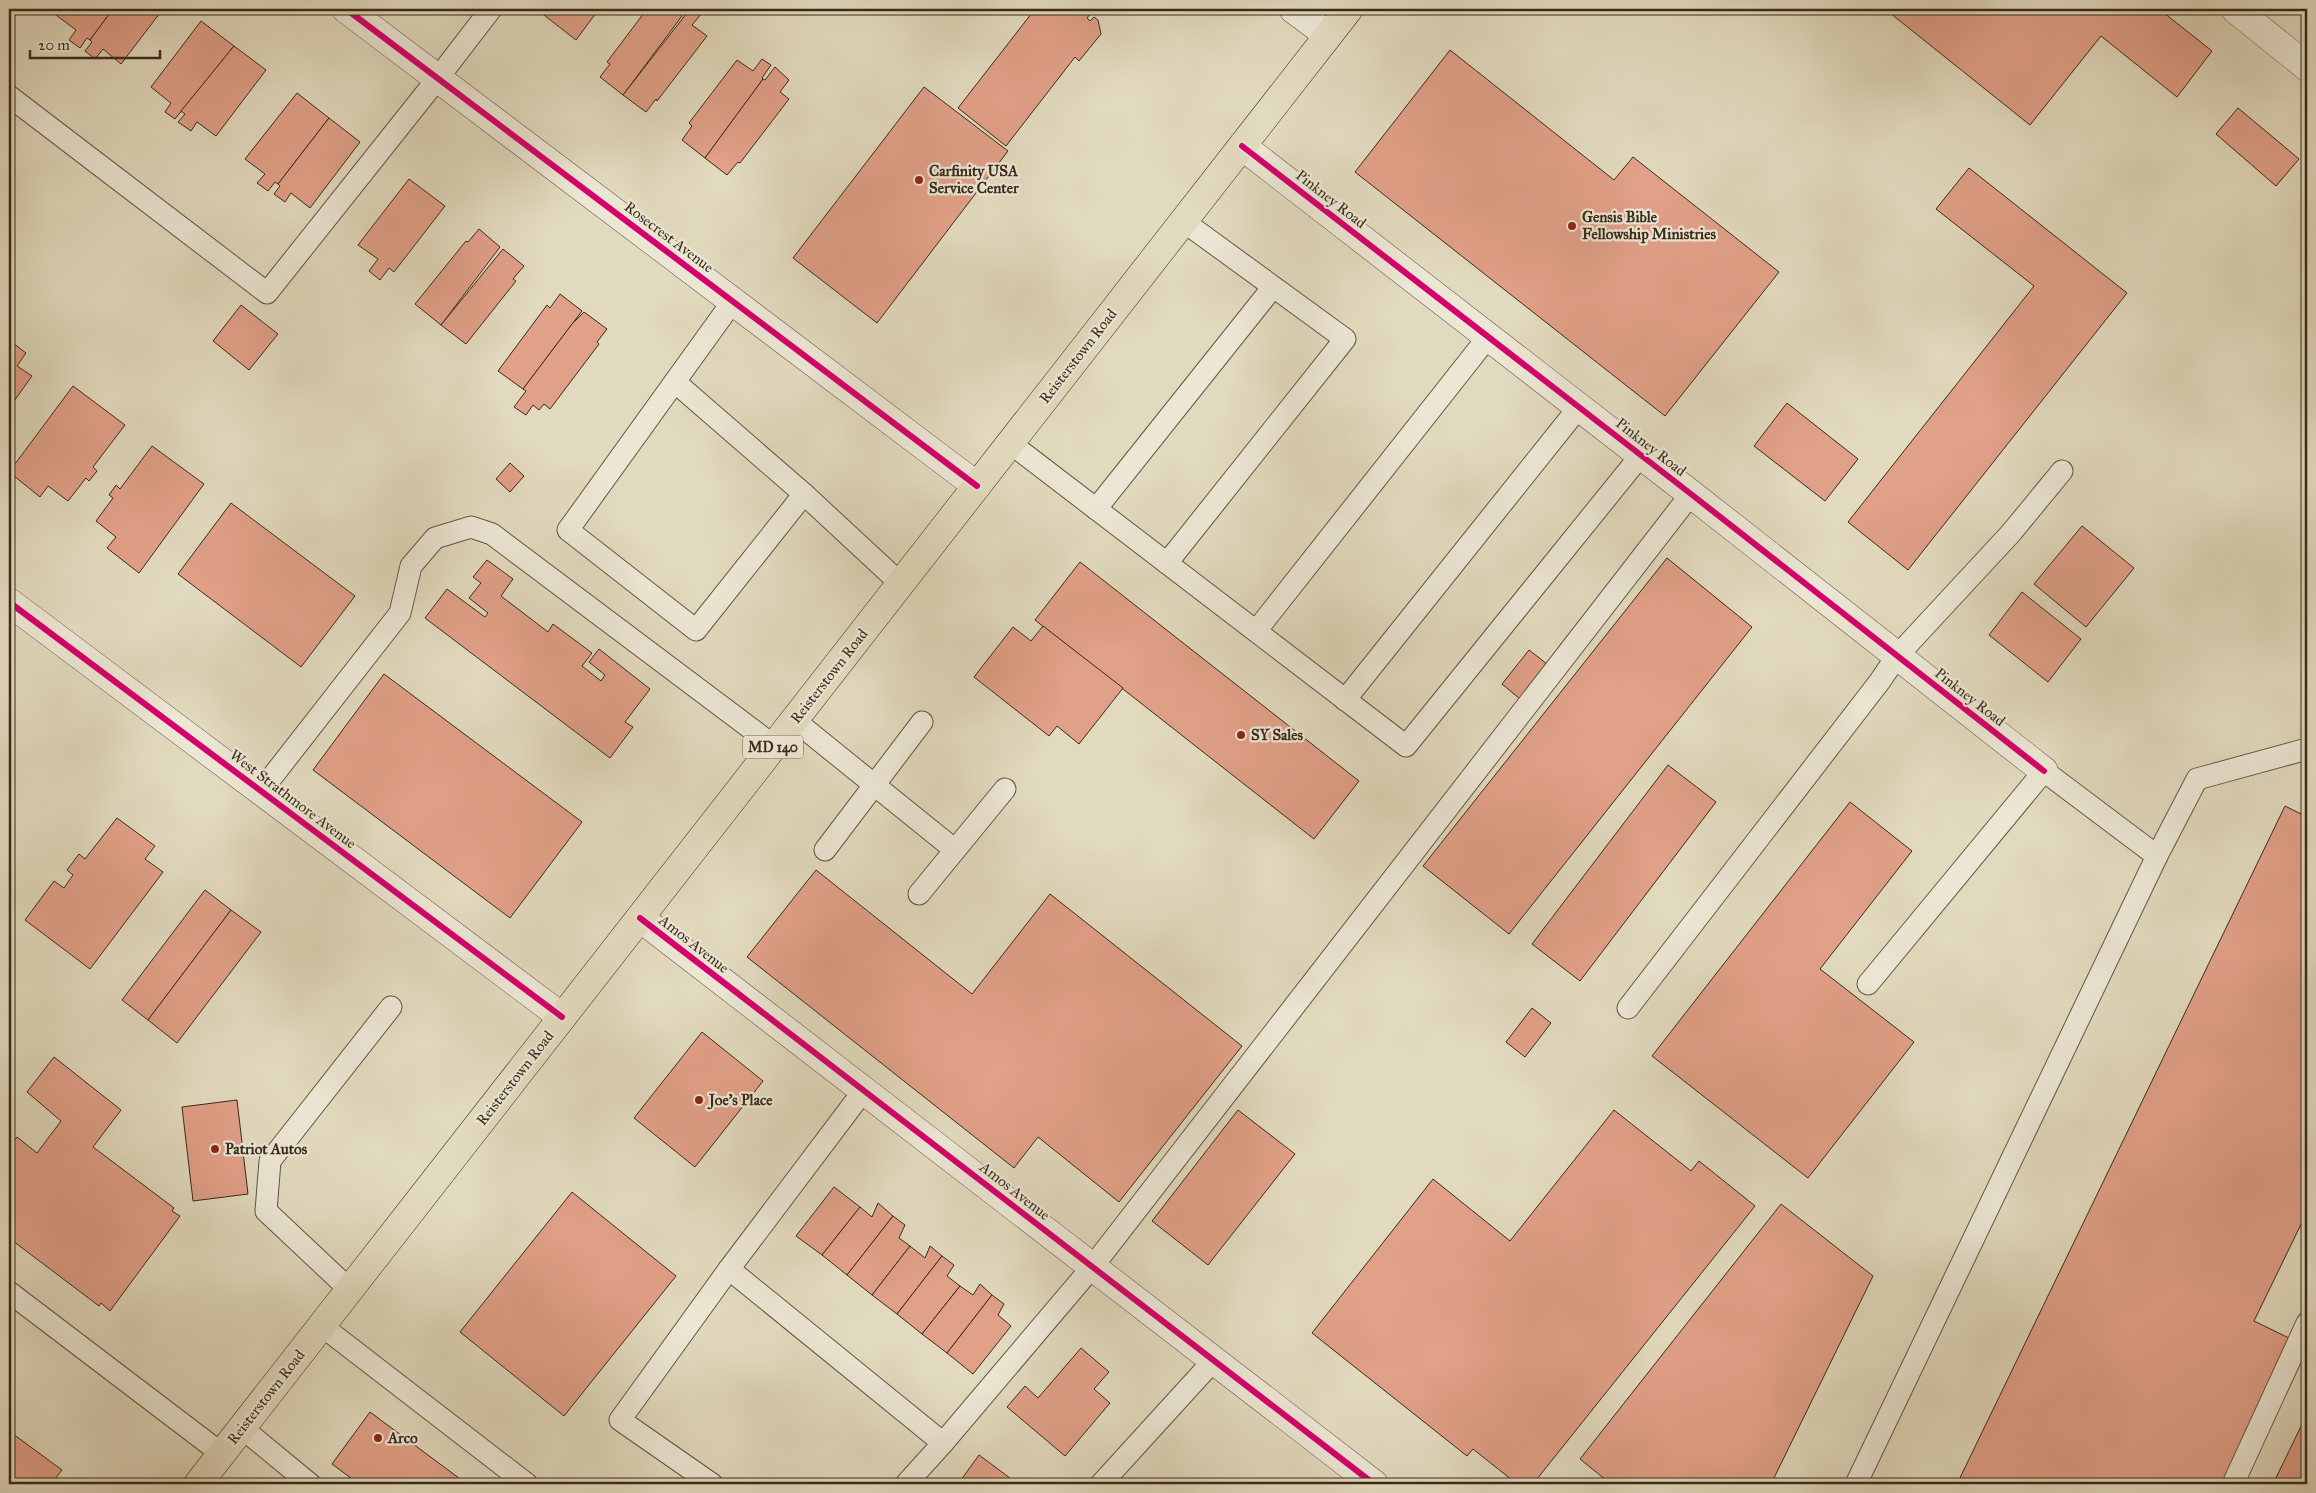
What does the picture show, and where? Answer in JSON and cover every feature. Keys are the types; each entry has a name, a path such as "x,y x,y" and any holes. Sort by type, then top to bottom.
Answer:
{"main road":[{"name":"Reisterstown Road","path":"198,1484 1349,9"}],"street":[{"name":"Rosecrest Avenue","path":"346,9 977,486"},
{"path":"1293,9 1328,35"},
{"path":"2235,9 2307,67"},
{"name":"Pinkney Road","path":"1242,146 2044,770"},
{"name":"West Strathmore Avenue","path":"9,602 562,1017"},
{"name":"Amos Avenue","path":"640,918 1374,1484"}],"lane":[{"path":"9,96 267,293 491,9"},
{"path":"1167,563 1345,340 1183,221"},
{"path":"1096,509 1273,287"},
{"path":"733,301 568,530 696,630 804,494"},
{"path":"1256,631 1488,337"},
{"path":"675,382 804,494 900,584"},
{"path":"1345,700 1579,407"},
{"path":"1010,443 1406,746 1640,455"},
{"path":"1628,1008 1880,681 1897,656 2011,533 2062,471"},
{"path":"906,1484 1093,1266 1691,494"},
{"path":"262,791 400,613 411,566 435,538 472,527 492,534 774,746"},
{"path":"794,720 955,850"},
{"path":"825,850 922,722"},
{"path":"1856,1484 2157,856 2197,779 2307,749"},
{"path":"1868,984 2044,770 2157,856"},
{"path":"919,894 1005,789"},
{"path":"350,1290 266,1212 270,1161 391,1007"},
{"path":"712,1484 620,1420 729,1269 864,1090"},
{"path":"729,1269 943,1443"},
{"path":"9,1292 222,1454"},
{"path":"2233,1484 2307,1324"},
{"path":"322,1326 527,1484"},
{"path":"1100,1484 1214,1360"},
{"path":"242,1428 310,1484"}],"building":[{"path":"61,9 113,9 90,40 87,38 80,48 69,40 76,30 56,15"},
{"path":"113,9 163,9 121,64 103,49 95,59 85,51 92,42 90,40"},
{"path":"542,9 599,9 576,40 540,12"},
{"path":"647,9 684,9 680,14 682,16 623,95 600,77 610,64 607,62"},
{"path":"690,9 696,9 702,13 692,25 707,36 657,101 656,99 646,112 623,95"},
{"path":"1035,9 1094,9 1087,18 1090,21 1094,17 1098,20 1101,34 1079,61 1075,57 1006,146 958,108"},
{"path":"1885,9 2111,9 2119,15 2124,9 2159,9 2212,51 2177,97 2101,36 2030,125"},
{"path":"201,21 234,46 175,119 165,112 171,103 151,87"},
{"path":"234,46 266,70 216,136 197,122 191,131 178,122 185,114 181,111"},
{"name":"Gensis Bible Fellowship Ministries","path":"1450,50 1614,180 1633,157 1779,272 1665,416 1355,172"},
{"path":"762,59 771,65 763,79 705,158 682,140 692,126 689,123 737,60 753,71"},
{"path":"775,67 789,80 780,92 789,99 740,163 738,162 727,175 705,158 763,79 765,80"},
{"name":"Carfinity USA Service Center","path":"924,87 1008,151 877,323 793,258"},
{"path":"297,93 329,118 278,184 275,182 268,191 257,183 265,174 245,159"},
{"path":"2238,108 2299,159 2276,186 2216,134"},
{"path":"329,118 360,142 310,208 291,193 285,202 274,194 280,186 278,184"},
{"path":"1969,168 2127,293 1908,570 1848,522 2034,286 1936,209"},
{"path":"409,179 445,206 394,272 389,268 380,280 369,271 378,259 358,245"},
{"path":"479,229 500,247 441,325 415,304 466,241 468,242"},
{"path":"503,249 524,266 513,279 516,281 466,344 441,325"},
{"path":"560,294 582,311 523,389 498,371 547,305 550,308"},
{"path":"241,305 278,334 249,370 213,341"},
{"path":"584,312 607,329 597,342 599,344 550,409 544,404 539,410 533,405 526,415 514,407 526,391 523,389 572,324"},
{"path":"9,340 26,353 17,366 32,376 9,408"},
{"path":"73,386 125,425 93,467 97,471 89,481 86,478 68,501 48,486 40,497 9,472"},
{"path":"1787,403 1858,459 1825,501 1754,446"},
{"path":"152,446 204,484 139,573 107,548 116,537 96,521 113,498 109,495 116,485 120,489"},
{"path":"510,463 524,476 510,492 496,479"},
{"path":"231,503 355,596 301,667 178,574"},
{"path":"2082,526 2134,568 2086,627 2034,584"},
{"path":"1667,558 1752,627 1509,934 1423,866"},
{"path":"487,560 513,579 501,596 548,632 553,624 592,653 582,666 601,681 605,675 589,662 599,649 650,689 625,722 633,727 610,758 425,618 447,589 485,617 488,613 469,598 481,583 473,577"},
{"name":"SY Sales","path":"1080,562 1359,781 1314,839 1035,620"},
{"path":"2022,592 2081,639 2048,682 1989,635"},
{"path":"1043,626 1123,688 1079,744 1057,726 1049,736 974,677 1013,627 1031,641"},
{"path":"1529,650 1547,664 1520,699 1502,684"},
{"path":"384,674 582,822 510,918 313,770"},
{"path":"1668,765 1716,802 1580,981 1532,944"},
{"path":"1850,802 1912,851 1820,969 1914,1042 1808,1178 1652,1056"},
{"path":"2285,806 2307,817 2307,1212 2254,1321 2293,1340 2223,1484 1957,1484"},
{"path":"117,818 155,846 145,859 163,872 90,969 25,920 54,881 64,888 73,875 67,870 79,854 85,859"},
{"path":"816,870 972,994 1050,894 1242,1046 1119,1202 1038,1137 1014,1168 747,957"},
{"path":"205,890 231,910 148,1020 122,1000"},
{"path":"231,910 261,932 177,1043 148,1020"},
{"path":"1532,1008 1551,1023 1525,1057 1506,1042"},
{"name":"Joe's Place","path":"702,1032 763,1081 695,1167 634,1118"},
{"path":"54,1057 121,1110 93,1147 174,1208 172,1211 180,1216 110,1311 101,1303 99,1306 9,1238 9,1147 17,1137 37,1153 61,1121 27,1092"},
{"name":"Patriot Autos","path":"237,1100 248,1194 193,1201 182,1107"},
{"path":"1238,1110 1295,1154 1208,1265 1152,1221"},
{"path":"1614,1110 1691,1171 1699,1161 1755,1206 1533,1484 1517,1484 1473,1449 1467,1456 1312,1333 1433,1179 1510,1241"},
{"path":"834,1187 860,1207 822,1255 796,1236"},
{"path":"572,1192 676,1276 564,1416 460,1332"},
{"path":"878,1203 893,1216 847,1275 822,1255 860,1207 872,1217"},
{"path":"1781,1204 1873,1276 1771,1484 1611,1484 1580,1459"},
{"path":"893,1216 905,1225 899,1238 910,1246 872,1295 847,1275"},
{"path":"910,1246 925,1258 930,1246 942,1256 897,1314 872,1295"},
{"path":"942,1256 954,1265 947,1276 960,1286 922,1334 897,1314"},
{"path":"980,1284 992,1295 947,1353 922,1334 960,1286 973,1295"},
{"path":"992,1295 1004,1304 998,1315 1011,1326 973,1374 947,1353"},
{"path":"1081,1348 1109,1372 1094,1389 1110,1403 1065,1456 1007,1407 1025,1386 1038,1398"},
{"name":"Arco","path":"370,1412 467,1484 359,1484 332,1464"},
{"path":"2307,1414 2307,1484 2273,1484"},
{"path":"9,1431 62,1470 51,1484 9,1484"},
{"path":"979,1455 1018,1484 958,1484"}],"cycle path":[{"path":"346,9 977,486"},
{"path":"1242,146 1691,494 2044,771"},
{"path":"9,602 562,1017"},
{"path":"640,918 1374,1484"}],"place":[{"name":"Carfinity USA Service Center","path":"919,180"},
{"name":"Gensis Bible Fellowship Ministries","path":"1572,226"},
{"name":"SY Sales","path":"1241,735"},
{"name":"Joe's Place","path":"699,1100"},
{"name":"Patriot Autos","path":"215,1149"},
{"name":"Arco","path":"378,1438"}]}
